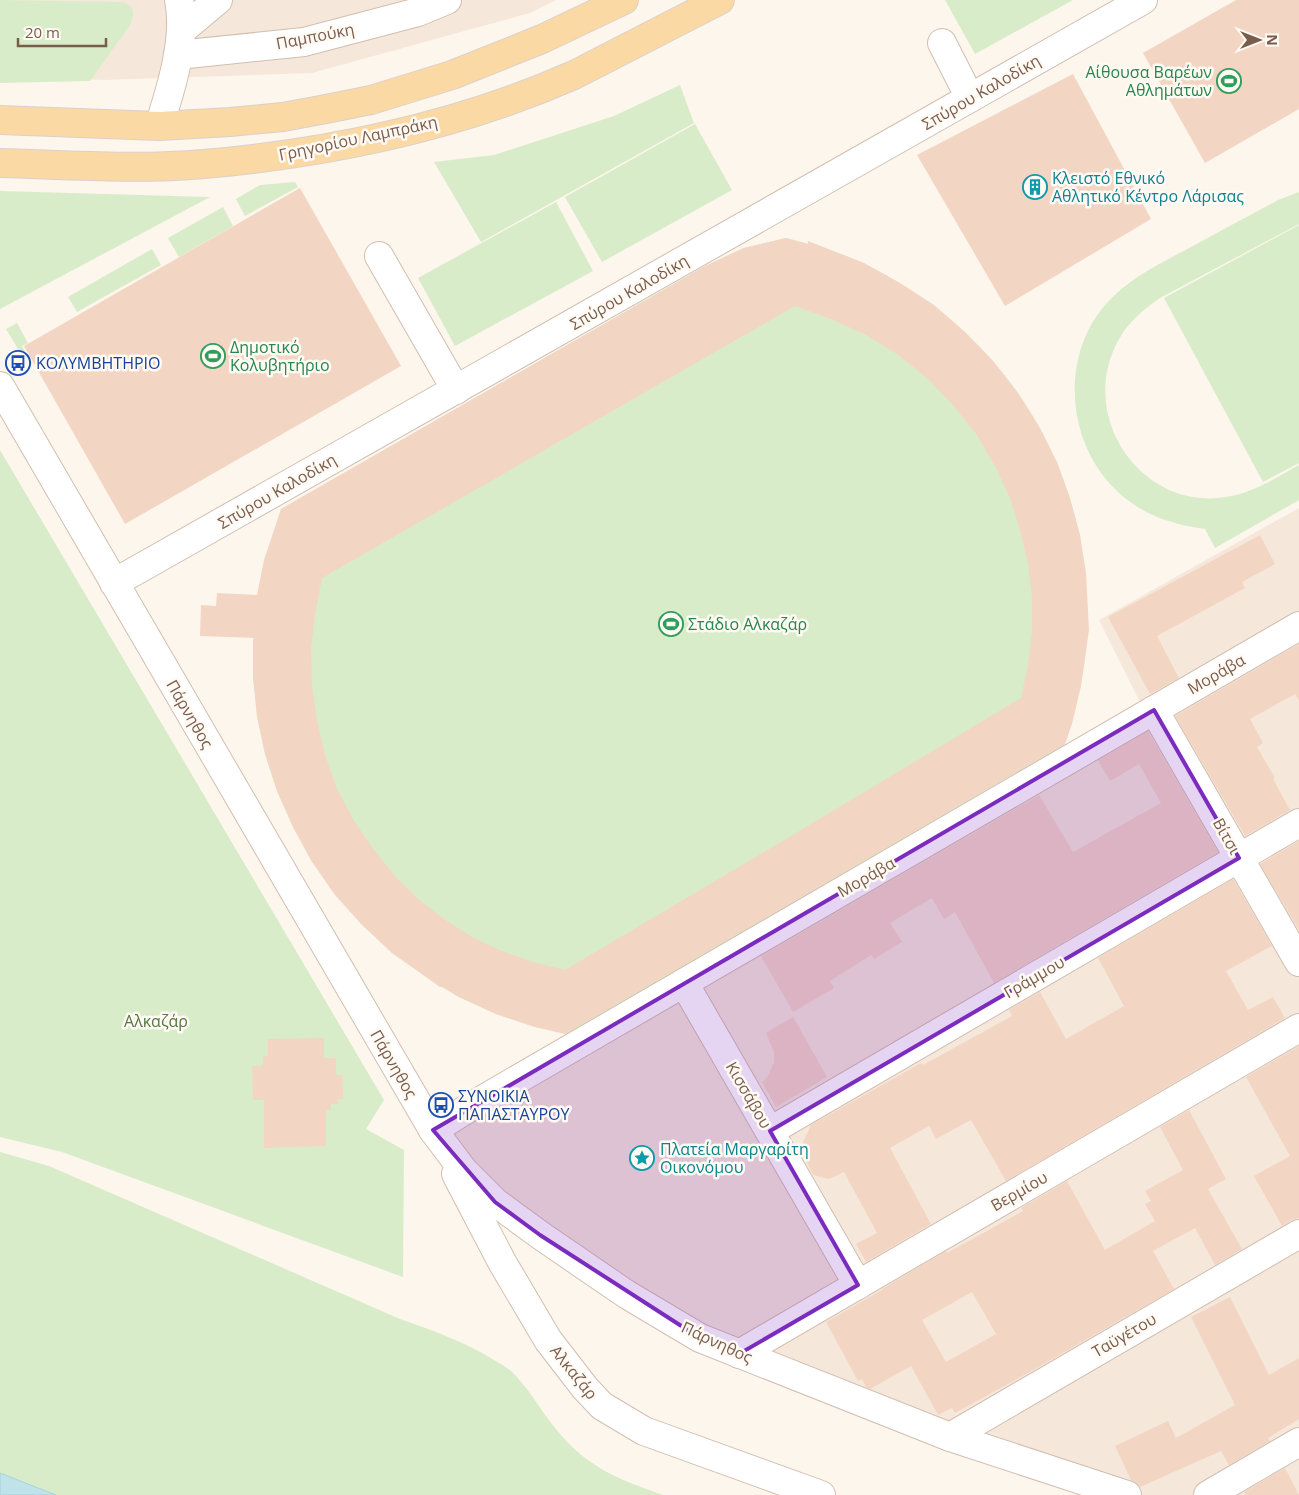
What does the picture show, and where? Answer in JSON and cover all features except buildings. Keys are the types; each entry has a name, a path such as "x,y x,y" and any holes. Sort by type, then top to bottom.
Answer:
{"main road":[{"path":"0,120 159,126 283,117 371,100 452,76 542,39 624,0"},
{"name":"Γρηγορίου Λαμπράκη","path":"0,163 111,166 204,164 376,138 453,118 552,84 574,75 720,0"}],"street":[{"path":"159,126 168,101 180,42 179,0"},
{"path":"180,42 218,0"},
{"name":"Παμπούκη","path":"180,42 304,42 418,12 447,0"},
{"name":"Σπύρου Καλοδίκη","path":"114,583 1143,0"},
{"path":"942,43 970,98"},
{"path":"379,256 456,390"},
{"name":"Πάρνηθος","path":"0,386 433,1130 463,1170 495,1202 626,1294 700,1338 950,1437 1127,1495"},
{"name":"Μοράβα","path":"433,1130 1299,626"},
{"name":"Βίτσι","path":"1154,710 1299,962"},
{"name":"Γράμμου","path":"770,1131 1299,823"},
{"name":"Κισσάβου","path":"684,983 858,1285"},
{"name":"Βερμίου","path":"739,1354 1299,1028"},
{"name":"Αλκαζάρ","path":"433,1130 502,1262 548,1340 585,1388 602,1406 644,1431 821,1495"},
{"name":"Ταϋγέτου","path":"950,1437 1299,1234"},
{"path":"1208,1495 1299,1442"}],"highlighted area":[{"path":"1154,710 1239,858 770,1131 858,1285 739,1354 700,1338 540,1235 495,1202 433,1130"}],"shaded area":[{"path":"0,0 556,0 530,13 312,73 103,80 0,76"},
{"path":"1299,508 1299,1495 1097,1495 698,1348 498,1220 442,1119 1145,712 1099,620"}],"green space":[{"path":"0,0 122,2 132,8 133,17 130,25 90,81 0,83"},
{"path":"945,0 1073,0 975,54"},
{"path":"680,85 694,123 481,242 434,162 494,155 614,116"},
{"path":"695,124 732,190 602,262 565,197"},
{"path":"295,182 298,187 245,216 236,199 260,185"},
{"path":"0,191 210,197 0,309"},
{"path":"1299,192 1299,224 1160,298 1148,307 1131,322 1122,334 1107,370 1106,399 1112,427 1125,452 1144,474 1168,489 1195,497 1226,497 1255,489 1299,465 1299,500 1215,548 1205,529 1168,521 1146,512 1126,499 1099,470 1087,448 1079,424 1075,398 1076,373 1081,348 1091,325 1106,304 1125,286 1157,265 1278,200"},
{"path":"556,202 593,271 455,346 418,278"},
{"path":"223,207 233,226 179,257 168,238"},
{"path":"1299,225 1299,463 1263,482 1164,298"},
{"name":"Στάδιο Αλκαζάρ","path":"786,238 836,252 865,264 905,286 941,312 974,341 1004,374 1029,409 1050,448 1067,489 1079,533 1087,610 1087,640 1082,678 1059,760 574,1035 535,1027 496,1014 459,997 392,953 312,862 293,827 277,791 265,754 257,716 253,677 253,637 265,560 281,509 703,267 744,248"},
{"path":"152,249 161,265 77,312 68,297"},
{"path":"17,323 28,343 22,346 32,363 28,366 6,329"},
{"name":"Αλκαζάρ","path":"0,450 384,1100 366,1129 404,1150 403,1277 62,1152 0,1137"},
{"path":"0,1152 49,1166 400,1319 472,1348 510,1370 527,1389 552,1424 576,1450 615,1476 663,1495 56,1495 0,1473"}],"water":[{"path":"0,1473 56,1495 0,1495"}],"place":[{"name":"Αίθουσα Βαρέων Αθλημάτων","path":"1229,81"},
{"name":"Κλειστό Εθνικό Αθλητικό Κέντρο Λάρισας","path":"1035,187"},
{"name":"Δημοτικό Κολυβητήριο","path":"213,356"},
{"name":"ΚΟΛΥΜΒΗΤΗΡΙΟ","path":"18,363"},
{"name":"Στάδιο Αλκαζάρ","path":"671,624"},
{"name":"ΣΥΝΟΙΚΙΑ ΠΑΠΑΣΤΑΥΡΟΥ","path":"441,1105"},
{"name":"Πλατεία Μαργαρίτη Οικονόμου","path":"642,1158"}]}
